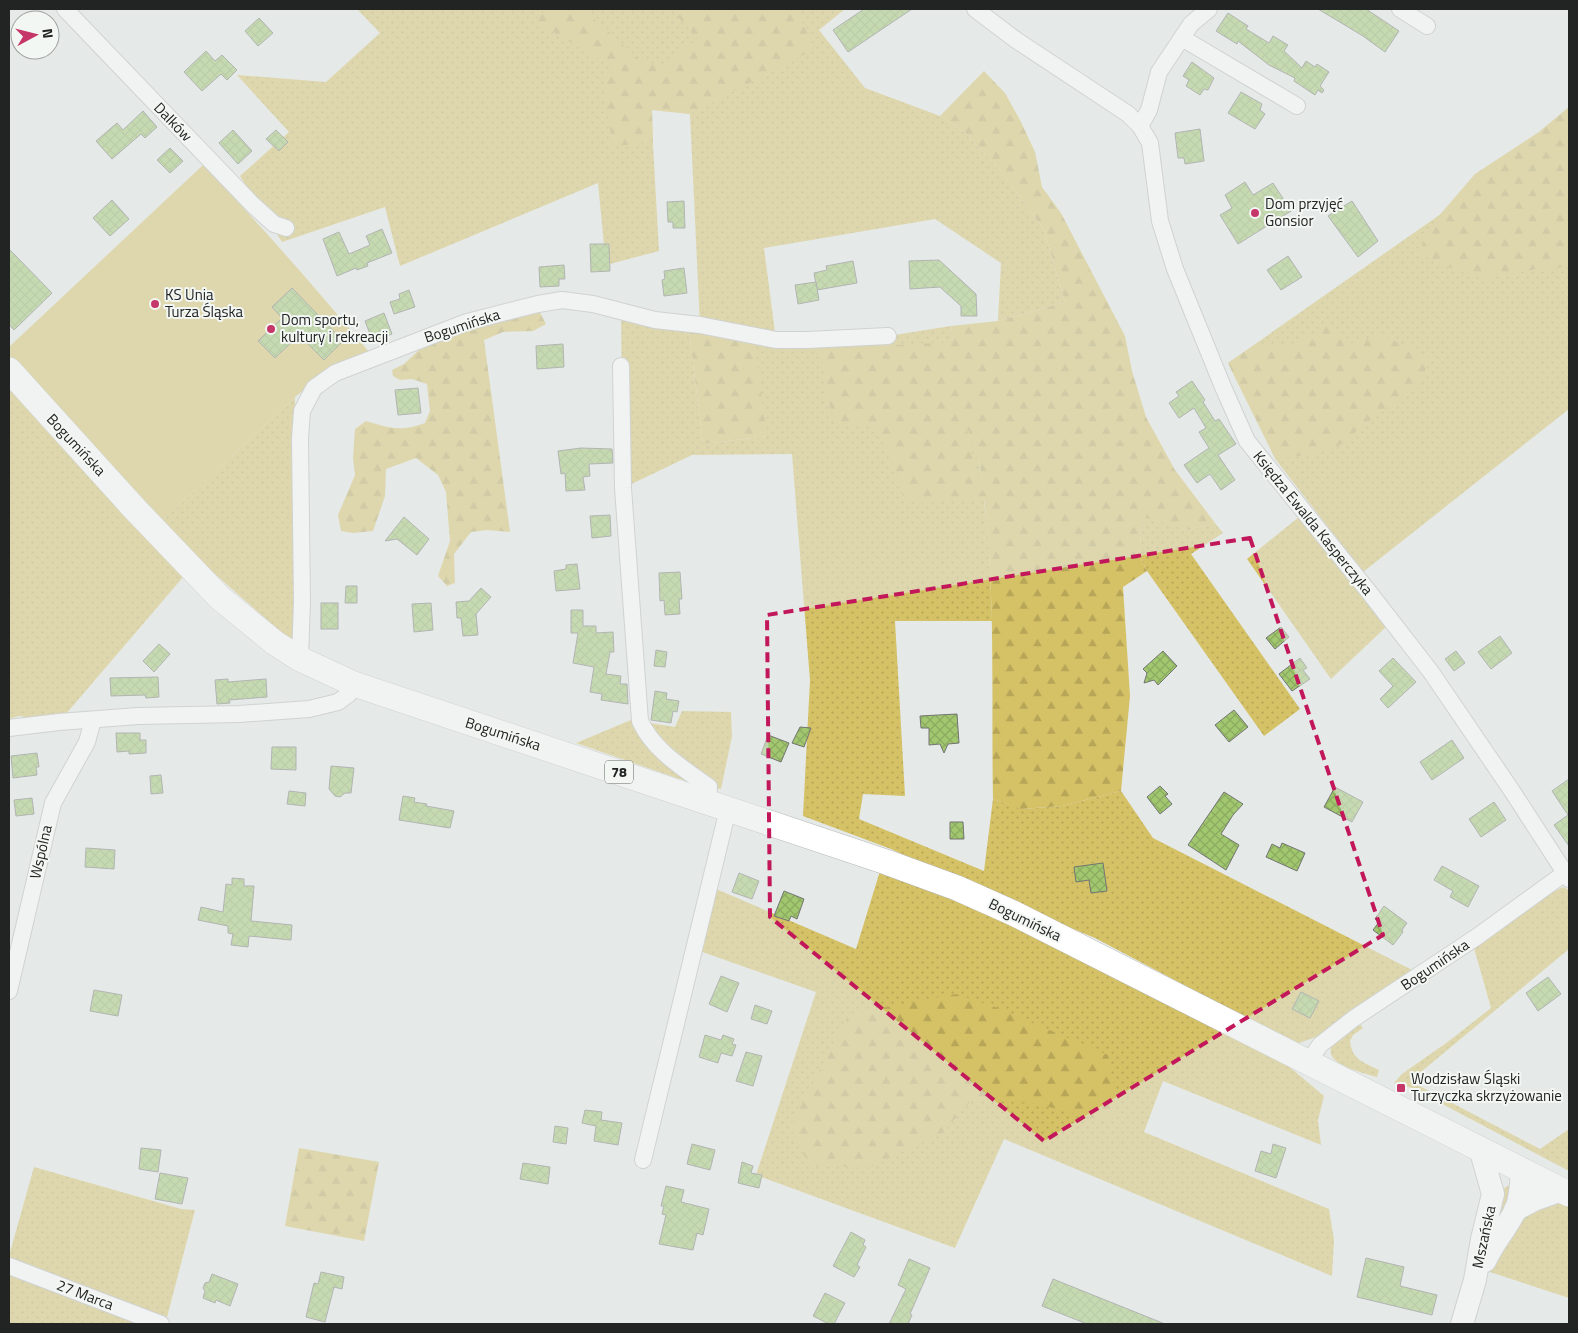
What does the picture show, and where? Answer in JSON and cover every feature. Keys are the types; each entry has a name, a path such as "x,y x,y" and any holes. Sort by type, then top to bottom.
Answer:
{"main road":[{"name":"Bogumińska","path":"9,370 133,507 220,598 275,643 300,658 354,684 718,805 957,888 1013,912 1566,1192"}],"street":[{"name":"Dalków","path":"65,9 252,204 274,224 286,228"},
{"name":"Księdza Ewalda Kasperczyka","path":"974,9 1016,40 1128,114 1140,126 1150,143 1160,221 1175,269 1247,441 1431,672 1568,874"},
{"path":"1140,126 1149,110 1159,72 1191,24 1209,9"},
{"path":"1400,9 1427,26"},
{"path":"1182,38 1297,106"},
{"name":"Bogumińska","path":"300,658 302,601 300,439 302,411 314,388 335,373 467,322 538,304 562,300 593,304 654,320 700,325 776,340 888,336"},
{"path":"621,366 622,488 640,721 646,734 664,753 709,787 718,805 643,1160"},
{"path":"9,728 138,716 239,714 309,709 338,702 349,694 354,684"},
{"name":"Wspólna","path":"9,991 53,803 87,742 93,720"},
{"name":"Bogumińska","path":"1309,1061 1320,1045 1353,1019 1568,874"},
{"path":"1480,1148 1493,1194"},
{"path":"1493,1194 1506,1180 1522,1169"},
{"path":"1516,1210 1522,1169"},
{"path":"1516,1210 1534,1200 1566,1192"},
{"name":"Mszańska","path":"1462,1324 1475,1280 1482,1239 1493,1194"},
{"name":"Mszańska","path":"1475,1280 1492,1246 1516,1210"},
{"name":"27 Marca","path":"9,1266 161,1324"}],"highlighted area":[{"path":"1250,538 1383,935 1044,1141 770,917 767,615"}],"green space":[{"path":"357,9 845,9 819,30 865,88 940,116 964,132 1000,170 1044,230 1065,302 998,321 1001,263 935,219 764,248 776,340 888,336 951,326 963,412 980,465 989,545 992,621 895,621 905,796 863,794 859,819 984,871 993,799 1022,809 1062,806 1121,791 1153,838 1414,971 1353,1019 1316,1037 1296,1044 1095,938 1008,902 891,849 803,816 810,680 792,454 692,455 623,488 621,311 688,323 703,444 767,436 700,325 690,114 651,110 659,251 606,265 598,183 400,266 385,207 282,242 240,176 289,132 237,75 326,82 380,33"},
{"path":"546,9 583,9 639,59 660,67 698,39 671,9 796,9 815,49 690,114 652,109 653,141 612,147 603,69 620,72 535,21"},
{"path":"984,71 1005,93 1035,152 1042,187 1061,213 1125,336 1132,371 1146,417 1175,470 1215,523 1188,530 1143,517 1139,555 1147,571 1123,587 1130,696 1121,791 1062,806 1021,809 993,799 992,611 984,499 917,503 904,499 888,450 869,423 838,426 826,397 821,349 953,342 951,326 998,321 1065,302 1044,230 1000,170 964,132 940,116","holes":["965,421 980,465 983,493"]},
{"path":"1569,107 1569,409 1363,572 1276,460 1228,363 1458,202"},
{"path":"1569,107 1569,267 1536,269 1482,279 1446,266 1418,253 1437,218 1475,174 1539,132"},
{"path":"203,165 288,258 370,353 328,371 295,397 163,520 9,356 9,347"},
{"path":"538,309 546,324 533,331 503,332 484,340 510,532 487,530 471,532 454,554 455,583 447,586 438,576 450,541 446,492 438,475 416,458 386,469 385,496 373,531 353,533 341,531 338,515 355,475 353,458 355,429 366,421 395,428 417,426 425,423 430,411 427,384 412,379 400,380 393,376 392,370 404,364 418,351 456,333"},
{"path":"688,323 753,336 767,436 703,444"},
{"path":"1330,325 1348,344 1383,335 1429,358 1420,386 1370,420 1335,449 1276,460 1228,363 1252,347 1287,347"},
{"path":"9,388 43,427 184,576 59,722 19,716 9,719"},
{"path":"295,397 294,646 199,560 163,520"},
{"path":"1143,516 1188,530 1215,523 1223,533 1191,554 1300,709 1264,736 1147,571 1139,555"},
{"path":"1299,517 1387,626 1331,679 1247,559"},
{"path":"682,711 731,712 732,736 721,789 694,784 576,743 631,720 675,727"},
{"path":"880,871 949,895 1286,1064 1324,1096 1318,1120 1321,1145 1163,1081 1144,1132 1329,1209 1334,1240 1332,1276 1004,1139 955,1248 756,1175 816,992 694,949 709,886 856,949"},
{"path":"1563,887 1569,890 1569,949 1410,1081 1540,1149 1569,1129 1569,1171 1412,1088 1394,1083 1402,1074 1491,1008 1474,948 1547,895"},
{"path":"956,994 995,1007 1108,1055 1115,1093 1117,1119 1091,1118 1038,1104 973,1099 943,1132 867,1168 809,1165 790,1127 849,1014"},
{"path":"1359,1023 1363,1028 1353,1035 1350,1041 1351,1047 1359,1060 1379,1070 1377,1077 1344,1066 1333,1058 1331,1054 1333,1042"},
{"path":"299,1148 379,1162 364,1241 285,1226"},
{"path":"34,1167 181,1209 195,1210 166,1321 9,1262 9,1256"},
{"path":"1515,1181 1515,1186 1497,1227 1502,1190"},
{"path":"1553,1201 1569,1202 1569,1298 1481,1269 1530,1209"},
{"path":"9,1270 148,1324 9,1324"}],"building":[{"path":"864,9 912,9 848,52 833,30"},
{"path":"1318,9 1366,9 1399,31 1385,52 1363,36"},
{"path":"1228,13 1248,26 1246,29 1269,43 1273,36 1288,45 1284,51 1302,68 1306,61 1315,67 1317,64 1329,72 1320,86 1324,90 1322,93 1318,90 1315,95 1294,81 1295,78 1269,65 1238,41 1237,44 1216,31"},
{"path":"259,18 273,33 258,46 245,31"},
{"path":"206,51 215,61 222,55 237,70 227,80 221,74 202,91 184,72"},
{"path":"1192,62 1214,78 1208,90 1204,89 1200,95 1186,86 1189,80 1183,76"},
{"path":"1241,92 1262,104 1260,110 1265,114 1255,129 1228,113"},
{"path":"143,111 157,127 145,138 141,134 112,159 96,141 117,123 123,130"},
{"path":"1200,129 1204,161 1185,164 1184,158 1178,158 1175,133"},
{"path":"233,130 252,151 238,164 219,143"},
{"path":"276,130 288,142 279,151 266,139"},
{"path":"170,148 183,161 170,173 157,160"},
{"name":"Dom przyjęć Gonsior","path":"1245,182 1253,195 1273,183 1291,211 1238,244 1220,215 1232,208 1225,195"},
{"path":"112,200 129,219 110,236 93,218"},
{"path":"684,201 685,228 673,228 673,222 668,222 667,202"},
{"path":"1352,201 1378,241 1358,257 1328,216"},
{"path":"382,229 392,253 367,263 368,266 357,270 356,268 337,276 323,239 339,232 349,254 370,245 366,236"},
{"path":"590,244 609,244 610,271 591,272"},
{"path":"9,249 52,293 14,330 9,324"},
{"path":"1288,256 1302,277 1281,290 1267,270"},
{"path":"939,260 976,294 977,316 961,316 961,306 940,287 910,289 909,261"},
{"path":"853,261 857,283 817,290 814,273 827,270 826,266"},
{"path":"564,265 565,279 559,279 559,286 540,287 539,267"},
{"path":"684,268 687,293 664,296 662,280 665,279 664,271"},
{"path":"816,282 819,300 798,304 795,285"},
{"path":"292,288 343,341 324,360 299,335 275,358 258,341 282,318 272,307"},
{"path":"409,290 415,307 394,314 390,302 400,299 399,294"},
{"path":"384,313 392,334 373,342 365,321"},
{"path":"563,344 564,367 537,369 536,346"},
{"path":"1192,381 1205,400 1203,402 1215,421 1219,419 1236,444 1218,455 1235,480 1221,490 1210,474 1197,483 1184,465 1209,448 1199,432 1206,428 1194,408 1179,418 1169,403 1179,396 1176,392"},
{"path":"418,388 421,413 398,415 395,390"},
{"path":"581,448 612,449 613,463 589,464 590,476 583,477 585,490 566,491 565,473 561,474 558,451"},
{"path":"610,515 611,536 592,538 590,516"},
{"path":"404,517 429,539 417,555 397,539 385,541"},
{"path":"577,564 580,589 556,591 554,571 566,569 566,565"},
{"path":"680,572 682,599 679,599 680,614 665,615 664,600 660,601 659,573"},
{"path":"346,586 357,586 357,603 345,603"},
{"path":"481,588 491,597 476,614 478,635 463,636 461,618 457,618 456,602 469,601"},
{"path":"321,603 338,603 338,629 321,629"},
{"path":"431,603 433,630 414,632 412,604"},
{"path":"571,610 583,610 583,626 596,626 596,633 613,632 614,652 610,652 606,674 621,676 620,684 627,684 628,704 601,700 602,694 590,692 594,667 573,663 578,633 571,633"},
{"path":"1281,627 1289,637 1275,649 1266,638"},
{"path":"1500,636 1512,653 1491,669 1478,652"},
{"path":"159,644 170,654 154,672 143,661"},
{"path":"656,650 667,652 665,667 654,666"},
{"path":"1163,651 1177,666 1158,685 1154,680 1144,683 1147,673 1143,669"},
{"path":"1456,651 1465,663 1454,671 1445,659"},
{"path":"1300,658 1307,668 1303,670 1310,679 1292,691 1279,674"},
{"path":"1393,658 1416,682 1388,708 1380,699 1393,686 1379,671"},
{"path":"158,677 159,697 146,698 145,695 111,696 110,678"},
{"path":"228,679 228,682 266,679 267,697 229,700 230,703 217,704 215,680"},
{"path":"655,691 667,693 666,699 679,701 677,712 673,711 671,723 651,720"},
{"path":"1234,710 1248,727 1229,742 1215,725"},
{"path":"957,714 959,743 948,744 944,753 940,744 929,745 929,728 921,728 920,716"},
{"path":"800,727 811,728 804,747 792,743"},
{"path":"116,733 140,733 140,740 146,740 146,753 129,754 129,751 117,752"},
{"path":"768,735 789,743 781,762 761,754"},
{"path":"1452,740 1464,758 1432,780 1420,762"},
{"path":"272,747 296,747 296,770 271,769"},
{"path":"37,753 39,767 36,767 37,775 13,778 11,756"},
{"path":"331,766 354,768 351,793 345,793 340,797 335,796 329,789"},
{"path":"161,775 163,793 151,794 150,776"},
{"path":"1569,779 1569,846 1554,825 1568,815 1552,791"},
{"path":"1160,786 1168,794 1165,796 1172,804 1160,814 1147,797"},
{"path":"1335,787 1363,802 1352,822 1324,807"},
{"path":"289,791 306,793 305,806 287,804"},
{"path":"1224,792 1243,804 1233,815 1221,834 1239,845 1226,870 1188,845"},
{"path":"403,796 415,798 414,802 427,804 426,806 454,811 450,828 399,820"},
{"path":"32,798 34,814 16,816 14,800"},
{"path":"1494,802 1506,820 1481,837 1469,819"},
{"path":"950,822 963,822 964,839 950,839"},
{"path":"1282,843 1305,853 1297,871 1266,857 1272,844 1280,848"},
{"path":"86,848 115,850 114,869 85,867"},
{"path":"1103,863 1107,891 1091,893 1089,880 1076,882 1074,867"},
{"path":"1442,866 1479,886 1468,907 1450,897 1453,891 1434,880"},
{"path":"739,873 759,881 752,899 732,892"},
{"path":"232,878 244,879 244,886 254,886 251,921 292,925 291,940 249,936 248,947 231,945 233,934 228,933 228,926 198,920 201,907 223,912 226,884 232,885"},
{"path":"784,891 804,899 797,919 791,916 789,921 774,916"},
{"path":"1384,906 1407,923 1393,945 1373,930 1379,922 1375,919"},
{"path":"721,976 739,983 727,1012 709,1004"},
{"path":"1548,977 1561,994 1538,1011 1526,993"},
{"path":"94,990 122,995 118,1016 90,1011"},
{"path":"1301,992 1319,1001 1310,1018 1292,1009"},
{"path":"755,1005 772,1011 767,1024 751,1019"},
{"path":"705,1035 721,1040 723,1035 734,1039 732,1044 736,1045 732,1056 721,1053 718,1063 699,1057"},
{"path":"746,1052 762,1056 753,1086 736,1081"},
{"path":"585,1110 602,1112 601,1120 622,1123 618,1145 594,1141 596,1126 582,1123"},
{"path":"555,1126 568,1128 566,1144 553,1142"},
{"path":"692,1144 715,1150 710,1170 687,1164"},
{"path":"1273,1144 1286,1148 1276,1178 1255,1171 1261,1151 1271,1154"},
{"path":"141,1148 161,1150 158,1172 139,1169"},
{"path":"742,1162 753,1166 751,1173 762,1175 759,1188 738,1183"},
{"path":"523,1163 550,1167 548,1184 520,1179"},
{"path":"160,1173 188,1178 182,1204 155,1199"},
{"path":"666,1186 684,1190 681,1202 709,1209 703,1235 697,1233 693,1250 659,1244 666,1215 662,1214 664,1206 661,1206"},
{"path":"851,1232 865,1240 863,1245 866,1247 857,1265 860,1267 854,1277 833,1266"},
{"path":"1366,1258 1404,1267 1400,1286 1437,1295 1432,1315 1357,1297"},
{"path":"909,1259 930,1268 910,1314 912,1315 908,1324 889,1324 906,1289 898,1285"},
{"path":"321,1272 344,1277 342,1289 334,1287 325,1322 306,1317 314,1283 318,1284"},
{"path":"212,1274 238,1284 230,1306 216,1300 215,1303 203,1298 205,1291 203,1288 205,1283 209,1282"},
{"path":"1053,1279 1165,1324 1087,1324 1042,1306"},
{"path":"825,1293 845,1303 834,1324 829,1324 813,1316"}],"place":[{"name":"Dom przyjęć Gonsior","path":"1255,213"},
{"name":"KS Unia Turza Śląska","path":"155,304"},
{"name":"Dom sportu, kultury i rekreacji","path":"271,329"},
{"name":"Wodzisław Śląski Turzyczka skrzyżowanie","path":"1401,1088"}]}
